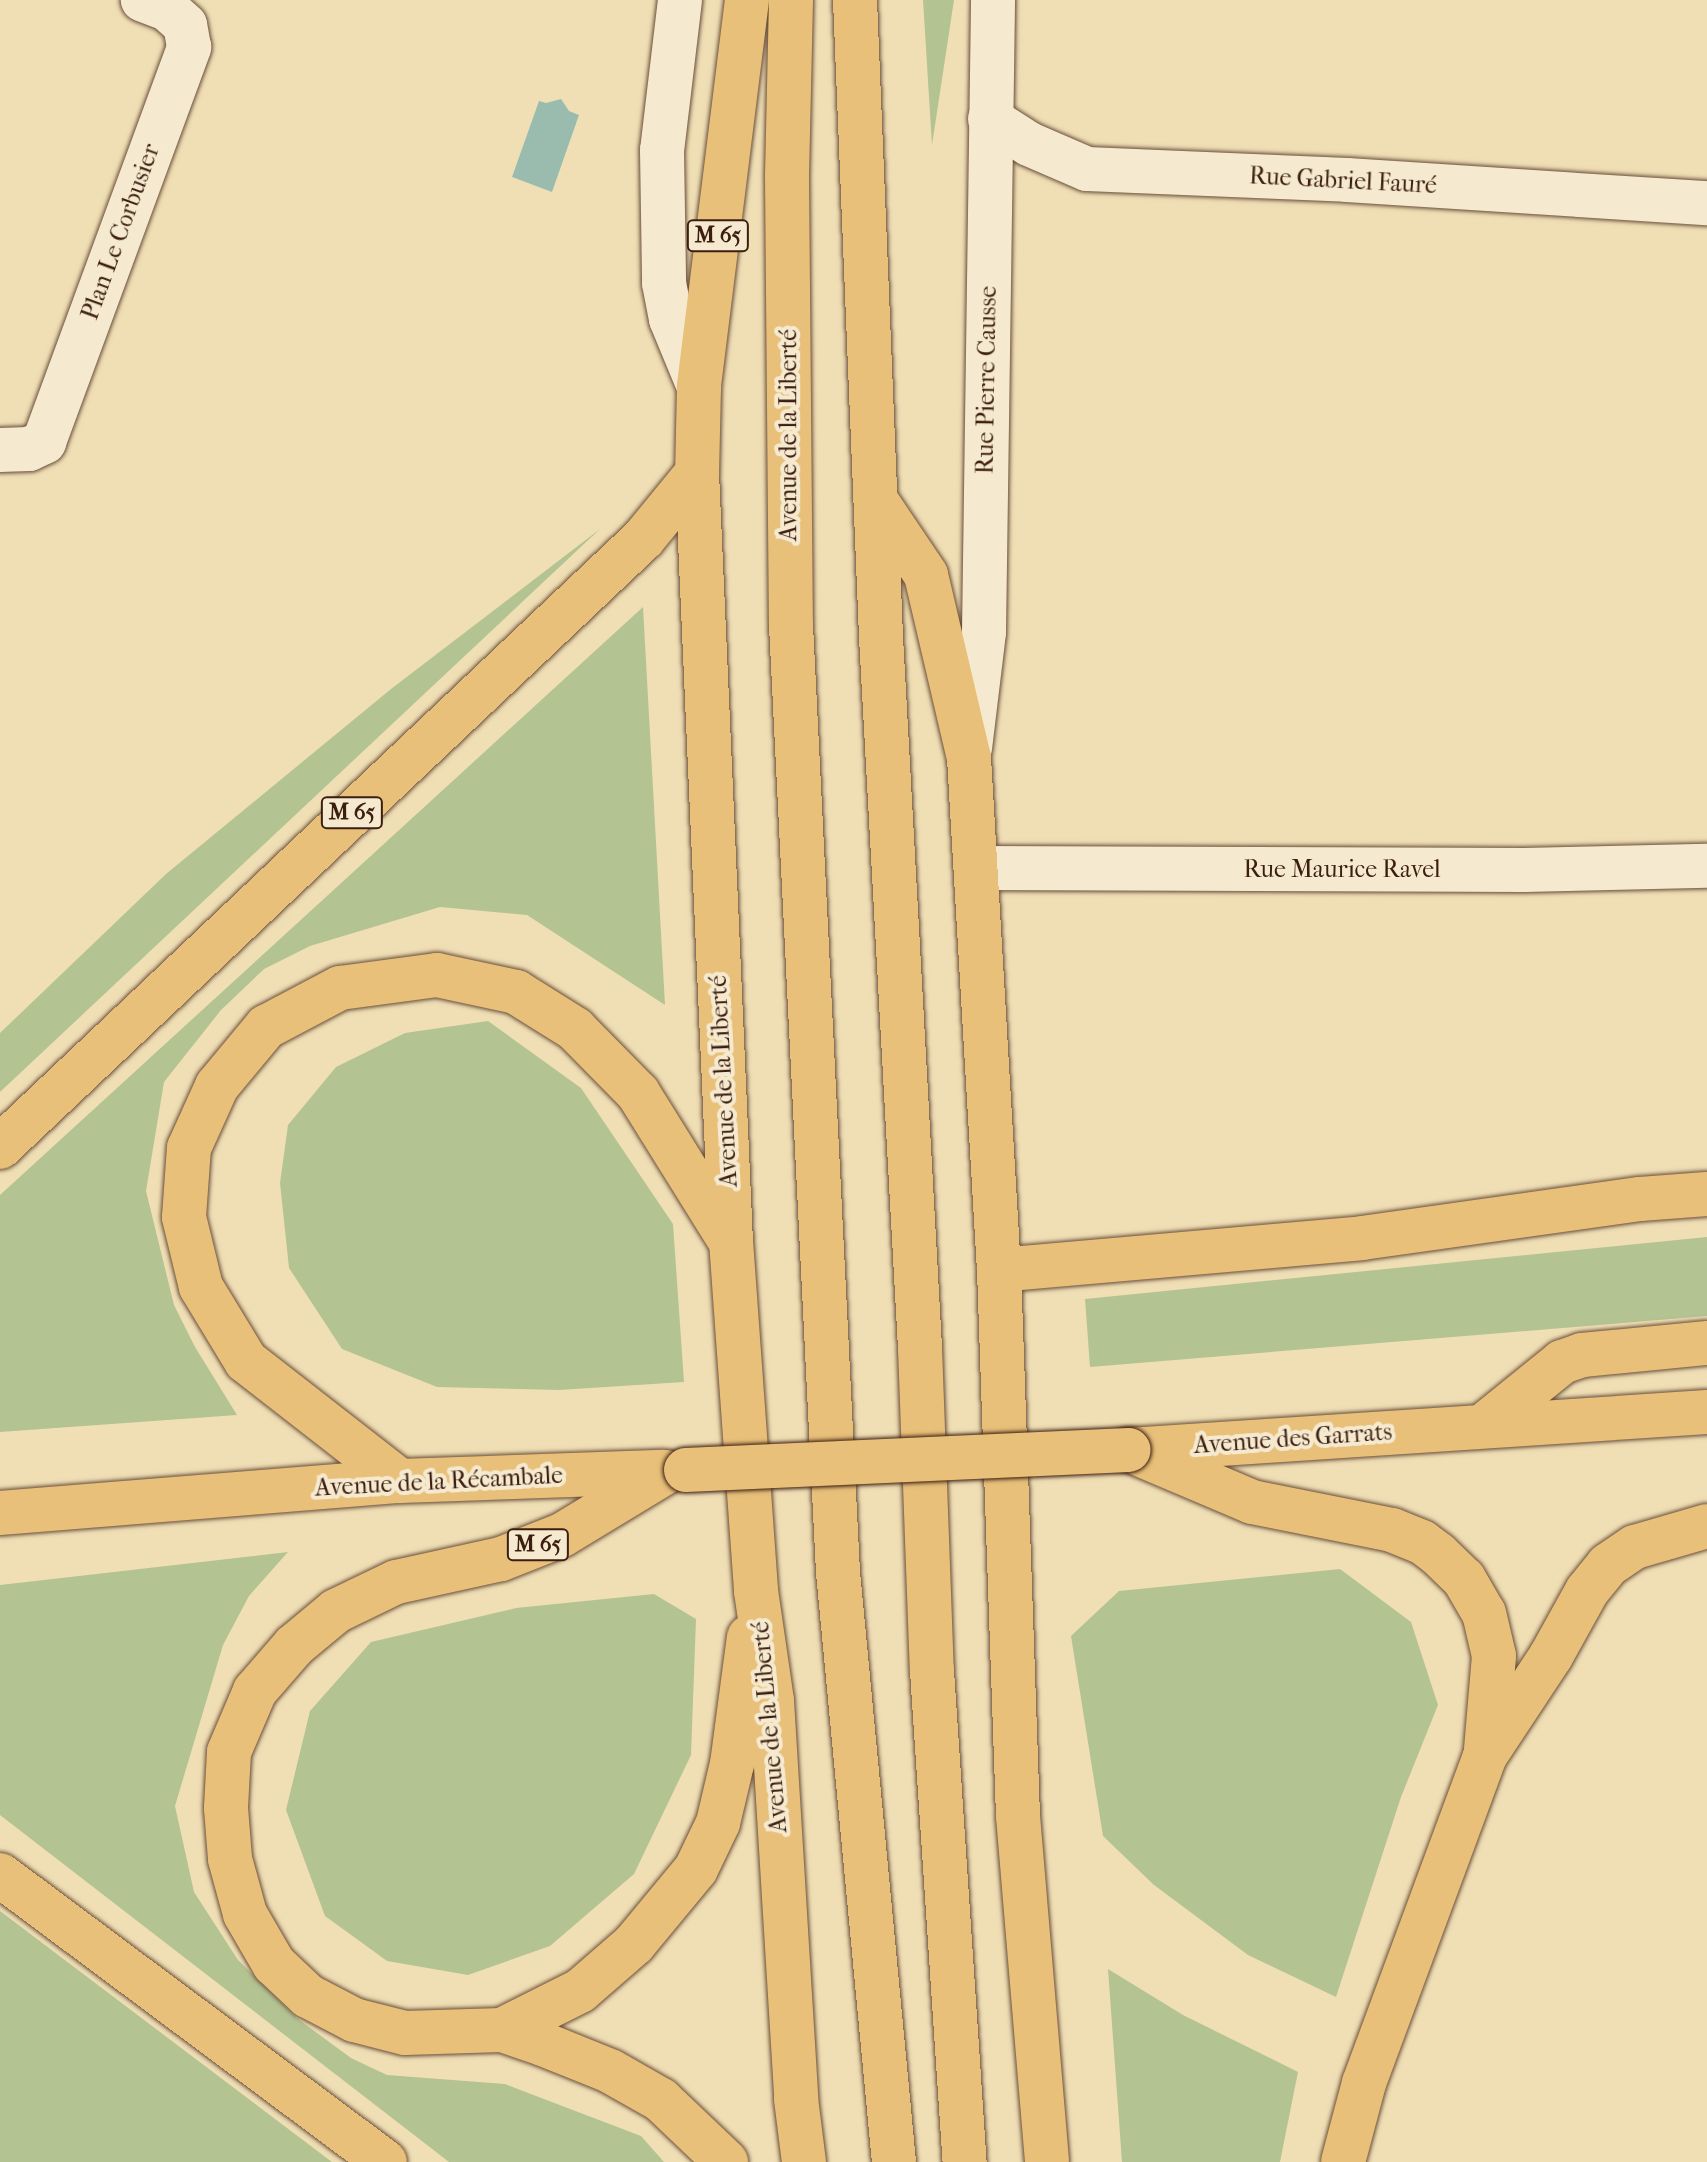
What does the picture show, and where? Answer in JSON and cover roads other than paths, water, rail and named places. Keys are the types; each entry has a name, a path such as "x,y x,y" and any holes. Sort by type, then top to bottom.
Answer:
{"main road":[{"name":"Avenue de la Liberté","path":"747,0 699,387 697,473 731,1241 756,1591 772,1701 796,2099 804,2162"},
{"name":"Avenue de la Liberté","path":"791,0 787,176 791,625 838,1572 894,2162"},
{"path":"855,0 881,637 920,1348 932,1671 965,2162"},
{"name":"M 65","path":"0,1147 643,539 697,473"},
{"path":"877,502 926,575 969,758 999,1270 1018,1816 1047,2162"},
{"path":"400,1481 246,1361 201,1287 184,1217 189,1148 217,1086 266,1027 340,988 437,975 516,992 575,1029 638,1093 731,1241"},
{"path":"999,1270 1362,1238 1640,1199 1707,1194"},
{"path":"1483,1426 1562,1362 1582,1355 1707,1343"},
{"name":"Avenue des Garrats","path":"879,1461 1129,1450 1707,1412"},
{"path":"1129,1450 1252,1502 1392,1530 1422,1542 1438,1554 1464,1579 1484,1613 1494,1656 1485,1756"},
{"name":"Avenue de la Récambale","path":"0,1513 400,1481 879,1461"},
{"name":"M 65","path":"502,2030 405,2033 354,2020 308,1996 274,1964 245,1914 230,1859 226,1808 229,1752 255,1691 294,1646 336,1611 396,1582 501,1559 538,1545 562,1535 676,1471"},
{"path":"1343,2162 1364,2083 1485,1756 1551,1656 1587,1591 1608,1565 1635,1547 1707,1526"},
{"path":"502,2030 580,1991 634,1944 696,1869 718,1823 732,1764 756,1591"},
{"path":"0,1875 385,2162"},
{"path":"502,2030 610,2071 661,2100 726,2162"}],"street":[{"name":"Plan Le Corbusier","path":"0,450 29,449 44,442 189,47 185,25 167,9 143,0"},
{"path":"680,0 662,150 664,283 671,319 699,387"},
{"name":"Rue Pierre Causse","path":"969,758 984,632 993,0"},
{"name":"Rue Gabriel Fauré","path":"990,119 1029,144 1087,169 1347,180 1707,203"},
{"name":"Rue Maurice Ravel","path":"977,868 1524,870 1707,866"}]}
